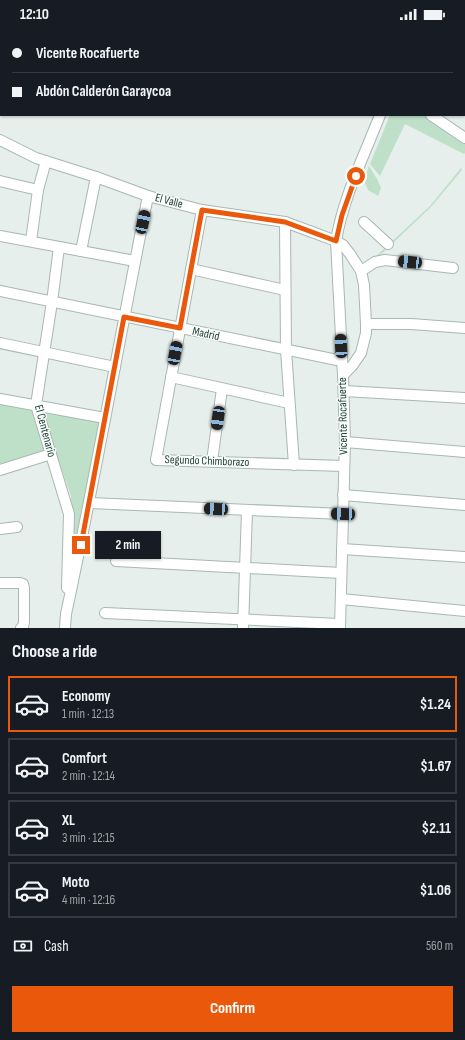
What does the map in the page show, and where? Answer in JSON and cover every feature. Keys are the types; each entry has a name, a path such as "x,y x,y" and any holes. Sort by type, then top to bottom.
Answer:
{"street":[{"name":"Vicente Rocafuerte","path":"340,626 345,442 344,391 336,241 339,224 345,205 380,116"},
{"path":"432,116 465,138"},
{"name":"El Valle","path":"0,140 36,158 96,177 148,196 202,210 285,222 336,241 346,249 361,271 364,285 366,324 364,344 361,353 352,366 343,375"},
{"path":"31,241 38,190 46,161"},
{"path":"81,251 96,177"},
{"path":"0,181 38,190"},
{"path":"65,628 66,614 90,503 148,196"},
{"name":"Segundo Chimborazo","path":"202,210 156,460 344,466"},
{"path":"285,222 286,350 294,464"},
{"path":"364,222 388,244"},
{"path":"0,236 135,261"},
{"name":"El Centenario","path":"59,247 36,405 69,514 66,614"},
{"path":"361,271 375,262 385,260 453,268"},
{"path":"191,269 285,290"},
{"name":"Madrid","path":"0,291 342,361"},
{"path":"366,324 411,324 465,328"},
{"path":"0,343 115,367"},
{"path":"171,377 289,403"},
{"path":"212,462 222,389"},
{"path":"344,391 465,398"},
{"path":"0,398 105,418"},
{"path":"345,442 465,452"},
{"path":"0,470 51,454"},
{"path":"343,495 465,505"},
{"path":"90,503 343,514"},
{"path":"243,624 247,511"},
{"path":"0,529 17,527"},
{"path":"342,549 465,557"},
{"path":"116,561 342,572"},
{"path":"0,583 23,584 22,627"},
{"path":"341,599 465,611"},
{"path":"105,613 243,624 340,626"}],"green space":[{"path":"390,116 438,116 465,137 464,154 405,124 380,176 370,164"},
{"path":"369,166 381,188 378,196 368,190 364,181"},
{"path":"461,168 462,170 431,207 375,260 373,259 430,206"},
{"path":"0,402 33,409 47,453 0,467"},
{"path":"41,410 100,422 73,560 71,496"}],"route":[{"path":"81,545 124,317 180,328 202,210 285,222 336,241 339,224 356,176"}]}
